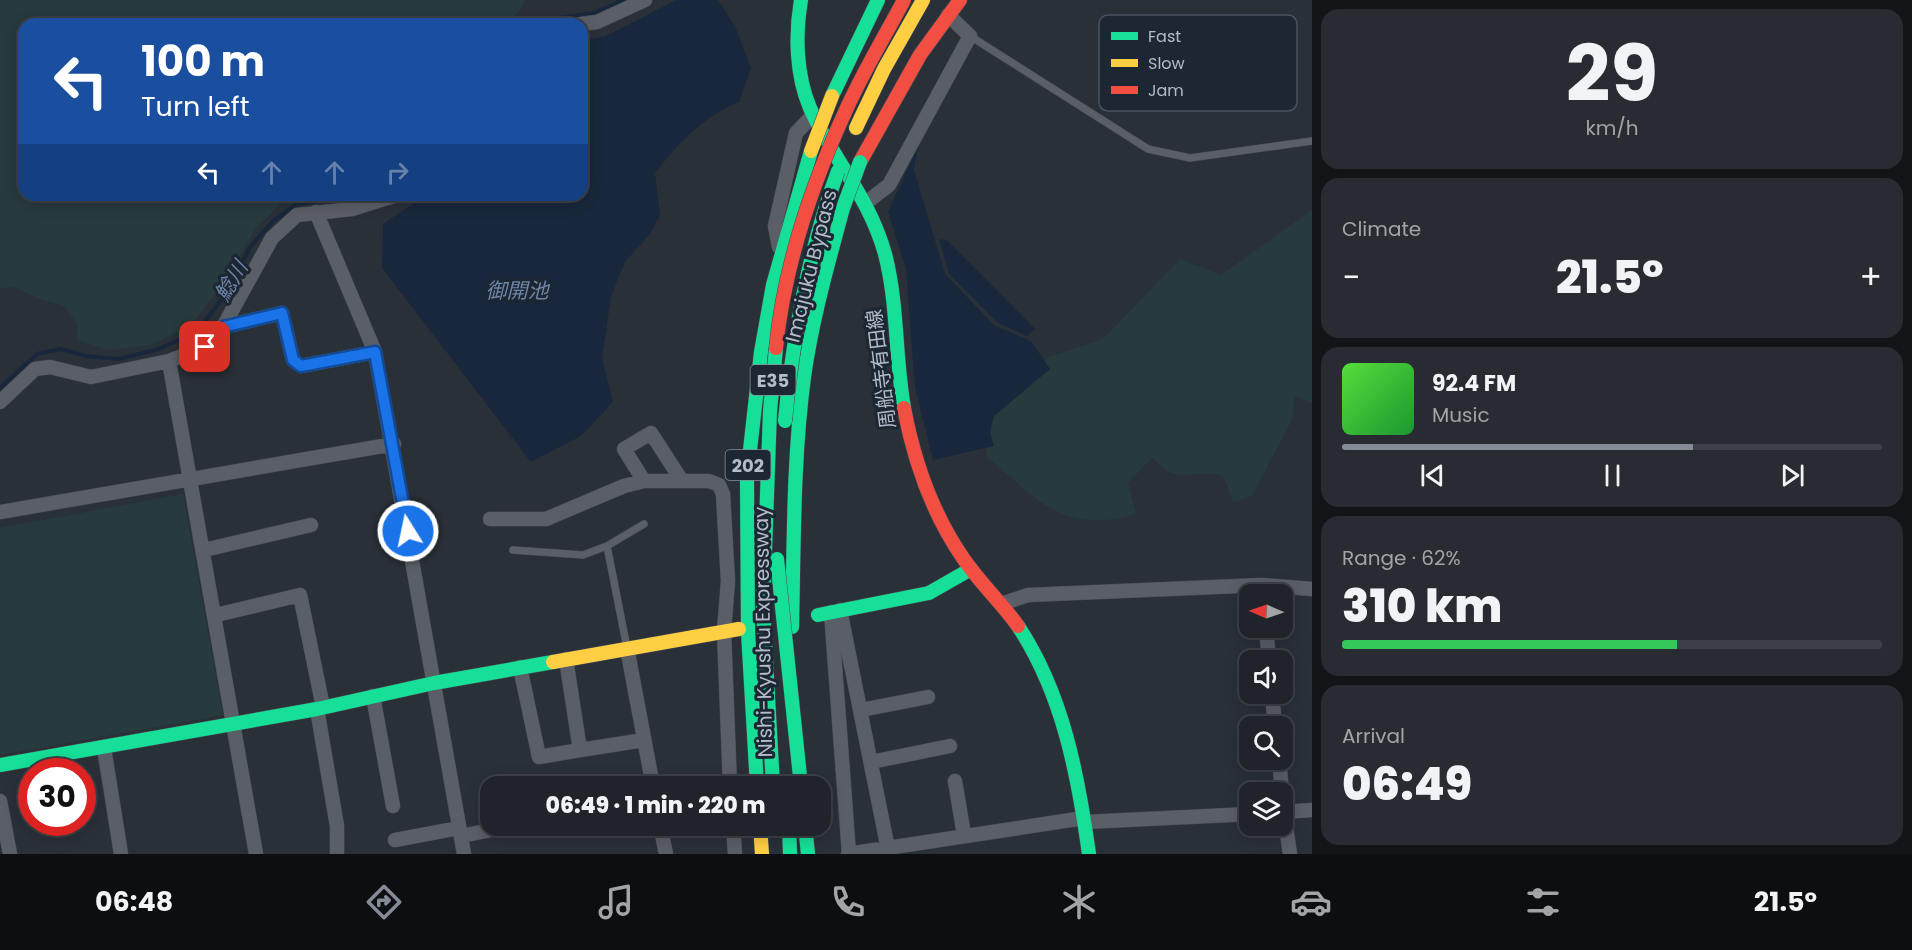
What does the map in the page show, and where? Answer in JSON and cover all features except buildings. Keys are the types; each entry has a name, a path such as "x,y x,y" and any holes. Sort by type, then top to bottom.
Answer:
{"main road":[{"name":"周船寺有田線","path":"801,0 798,57 813,115 867,202 887,261 897,361 907,429 916,462 935,508 971,569 1021,631 1052,692 1075,765 1089,854"},
{"name":"Imajuku Bypass","path":"756,776 748,632 747,477 761,352 780,255 811,151 831,96 878,0"},
{"name":"Nishi-Kyushu Expressway","path":"772,776 763,607 770,411 777,340 791,268 808,204 846,109 904,0"},
{"name":"Nishi-Kyushu Expressway","path":"786,776 779,663 777,553 785,416 795,342 812,254 825,208 850,142 884,69 923,0"},
{"name":"Imajuku Bypass","path":"799,776 792,636 795,476 805,376 817,303 843,208 860,162 920,55 960,0"},
{"path":"777,553 799,776"},
{"path":"830,612 930,593 971,569"},
{"path":"0,765 320,708 520,667 739,629"},
{"path":"761,836 762,854"},
{"path":"776,836 777,854"},
{"path":"789,836 790,854"},
{"path":"802,836 802,854"},
{"path":"804,836 808,854"}],"street":[{"path":"588,23 597,22 645,0"},
{"path":"867,202 889,185 970,36 948,15"},
{"path":"780,255 775,226 796,133 813,115"},
{"path":"0,402 35,369 50,367 91,377 169,362 205,347 223,327 272,238 297,215 352,209 377,201"},
{"path":"316,212 375,352 464,854"},
{"path":"223,327 282,313 293,360 301,366 375,352"},
{"path":"169,362 216,615 256,854"},
{"path":"644,482 624,449 651,432 682,481"},
{"path":"0,512 191,477 393,444"},
{"path":"490,519 546,519 624,486 644,482 708,481 719,485 723,494 728,582 724,632 730,776"},
{"path":"204,550 311,525"},
{"path":"1293,589 1312,589"},
{"path":"1001,604 1028,596 1239,590"},
{"path":"216,615 300,595 320,708 337,826 337,854"},
{"path":"830,612 861,711 888,850"},
{"path":"830,612 849,854 1085,820 1239,814"},
{"path":"627,648 651,776"},
{"path":"566,659 580,750"},
{"path":"520,667 539,757 644,740"},
{"path":"373,696 393,806"},
{"path":"861,711 928,697"},
{"path":"871,762 950,746"},
{"path":"104,748 121,854"},
{"path":"955,781 964,836"},
{"path":"0,801 10,854"},
{"path":"1293,809 1312,810"},
{"path":"395,840 480,830"},
{"path":"662,836 666,854"},
{"path":"734,836 735,854"},
{"path":"1287,836 1290,854"}],"lane":[{"path":"970,36 1148,149 1190,158 1312,141"},
{"path":"513,550 583,555 608,546 644,524"},
{"path":"608,546 627,648"}],"green space":[{"path":"0,0 525,0 519,12 512,18 18,18 18,201 284,201 257,227 222,286 190,326 151,345 108,350 77,340 77,324 64,306 37,298 13,287 0,289"},
{"path":"1312,210 1312,403 1295,396 1292,420 1252,496 1233,502 1224,477 1210,474 1174,473 1165,470 1152,458 1128,483 1136,514 1089,520 1070,517 1053,510 987,457 983,433 1015,385 1049,357 1103,339 1180,259 1221,275"},
{"path":"183,494 223,715 0,755 0,528"}],"water":[{"name":"御開池","path":"676,0 718,0 735,26 751,68 739,102 702,123 673,151 655,173 660,215 650,234 625,262 611,296 602,358 613,402 581,436 531,462 382,268 383,224 417,201 588,201 588,40 606,36"},
{"path":"918,146 914,170 945,274 995,326 1031,341 1050,369 994,416 990,432 994,446 933,460 915,388 906,269 888,212"},
{"path":"939,239 947,240 1035,329 1027,336 998,323 949,274"}],"waterway":[{"name":"鯰川","path":"558,18 594,13 623,0"},
{"name":"鯰川","path":"0,388 37,354 61,349 86,356 119,359 159,349 198,331 224,296 251,246 273,221 297,204 319,201"}],"traffic: fast":[{"path":"801,0 798,55 805,95 819,127 870,214 885,254 892,292 904,408"},
{"path":"832,96 878,0"},
{"path":"756,776 748,632 747,477 761,352 773,285 811,151"},
{"path":"843,208 860,162"},
{"path":"785,421 792,357 803,294 818,232 838,171"},
{"path":"792,627 800,408 807,355 816,313 843,208"},
{"path":"772,776 763,607 770,411 776,348"},
{"path":"777,559 800,776"},
{"path":"818,615 929,593 971,569"},
{"path":"1018,626 1034,652 1057,707 1074,765 1089,854"},
{"path":"0,765 317,709 434,683 553,662"},
{"path":"789,836 790,854"},
{"path":"806,836 808,854"}],"traffic: slow":[{"path":"856,128 884,69 923,0"},
{"path":"811,151 832,96"},
{"path":"553,662 739,629"},
{"path":"761,836 762,854"}],"traffic: jam":[{"path":"776,348 793,256 811,196 853,96 904,0"},
{"path":"860,162 920,55 960,0"},
{"path":"904,408 919,467 942,523 969,567 1018,626"}],"route":[{"path":"205,347 223,327 282,313 293,360 301,366 375,352 408,531"}]}
